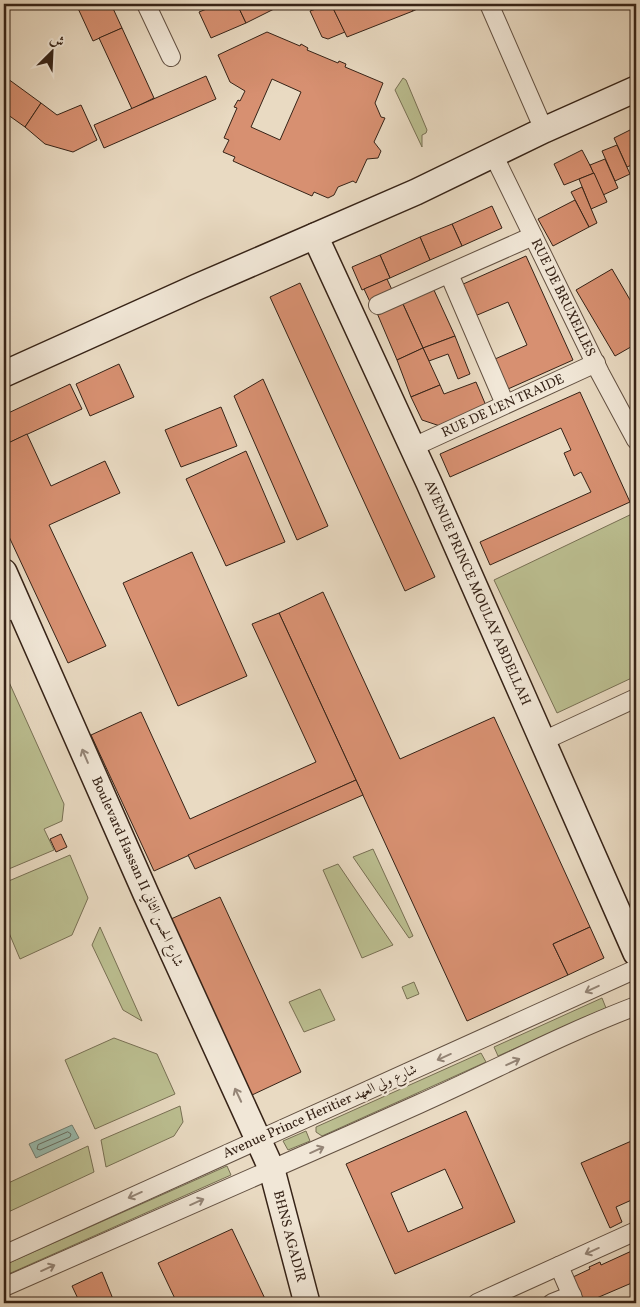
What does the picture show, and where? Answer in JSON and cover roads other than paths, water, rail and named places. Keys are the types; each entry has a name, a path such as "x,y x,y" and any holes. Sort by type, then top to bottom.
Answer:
{"street":[{"path":"146,4 171,57"},
{"path":"489,4 544,130"},
{"path":"4,374 416,192 544,130 636,89"},
{"name":"RUE DE BRUXELLES","path":"493,154 636,440"},
{"name":"AVENUE PRINCE MOULAY ABDELLAH","path":"315,236 636,953"},
{"path":"378,305 534,236"},
{"path":"448,274 505,404"},
{"name":"RUE DE L'EN TRAIDE","path":"411,448 596,363"},
{"name":"Boulevard Hassan II شارع الحسن الثاني","path":"4,572 11,610 146,894 272,1170"},
{"path":"542,741 636,698"},
{"name":"Avenue Prince Heritier شارع ولي العهد","path":"4,1254 636,969"},
{"path":"4,1287 497,1070 609,1016 636,1006"},
{"name":"BHNS AGADIR","path":"272,1170 307,1303"},
{"path":"477,1303 636,1231"},
{"path":"552,1303 573,1299 558,1266"}],"water":[{"path":"72,1125 79,1138 36,1158 29,1144"}]}
